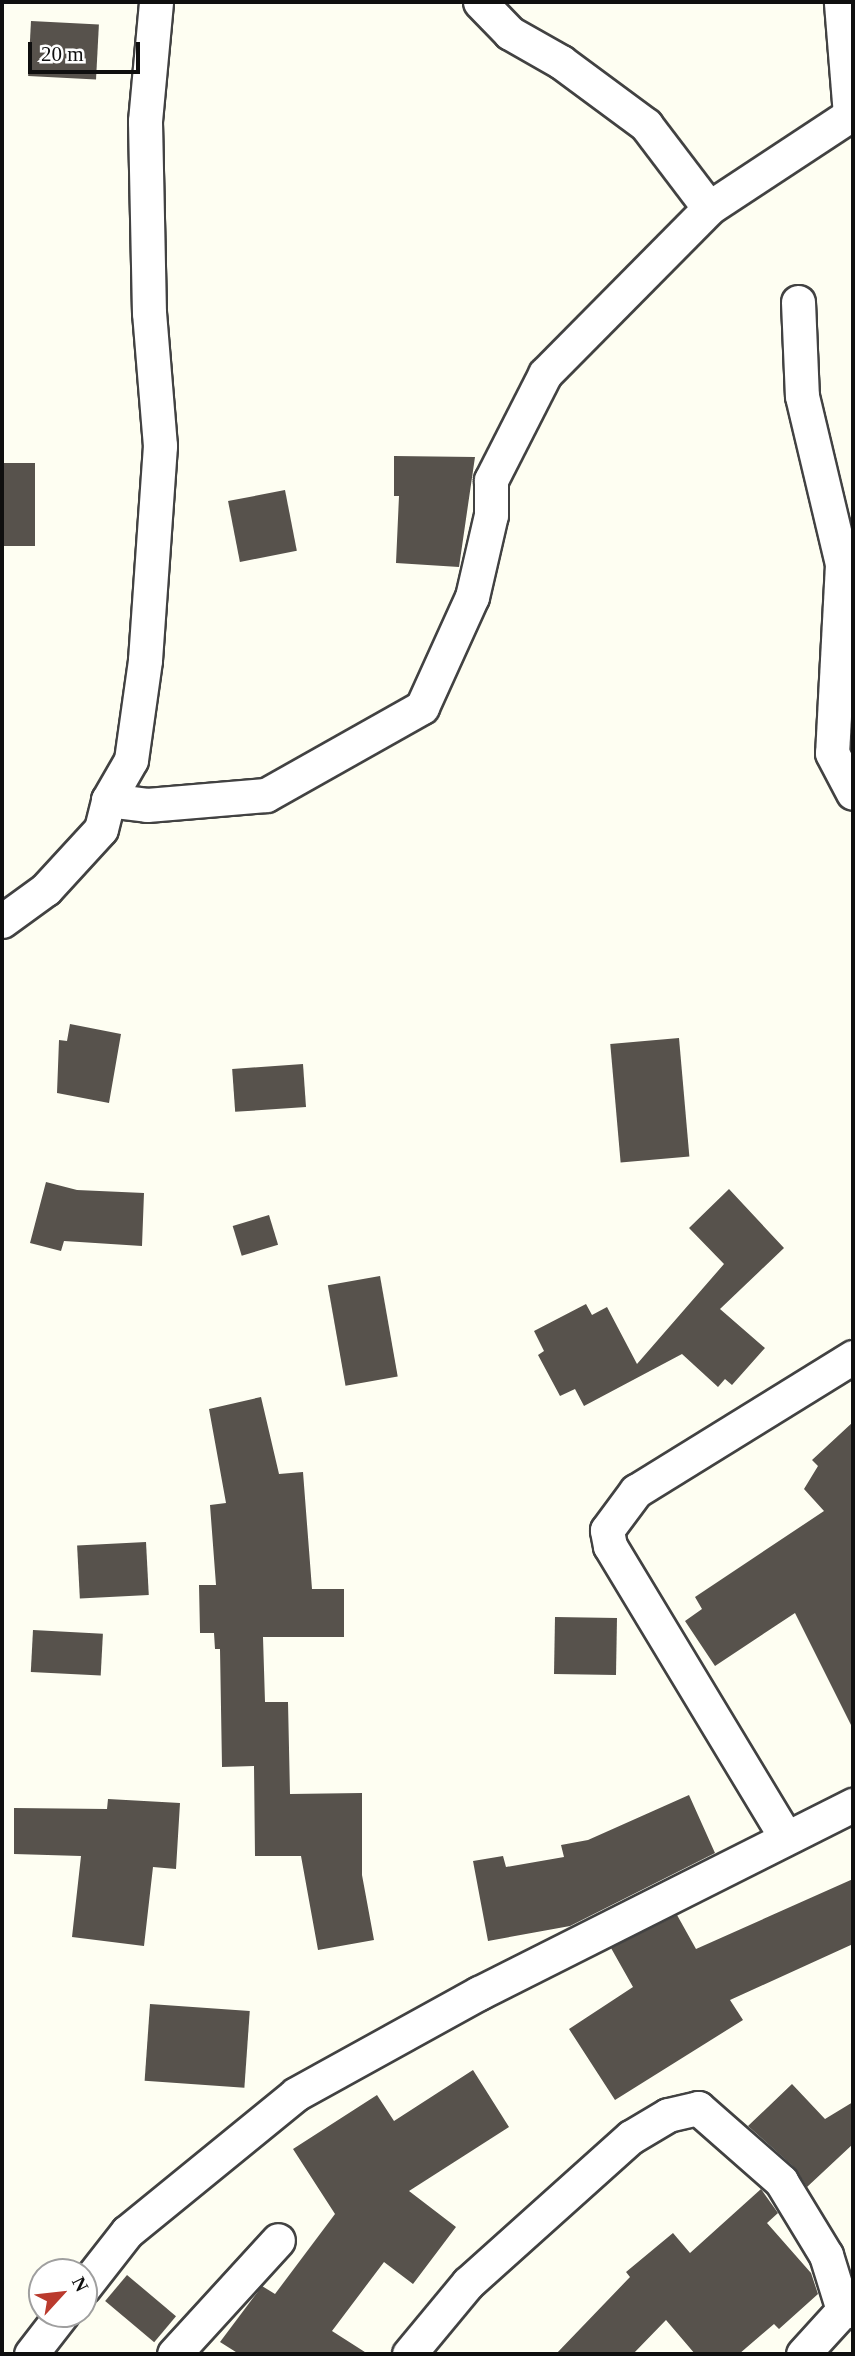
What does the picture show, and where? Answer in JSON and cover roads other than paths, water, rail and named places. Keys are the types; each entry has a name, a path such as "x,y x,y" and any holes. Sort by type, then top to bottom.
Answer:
{"street":[{"path":"2,921 46,890 101,830 108,800 131,760 145,660 160,446 149,313 145,121 156,2"},
{"path":"480,2 510,33 561,62 646,125 709,208"},
{"path":"108,800 147,805 266,795 422,707 472,597 491,514 491,480 545,374 709,208 852,115 841,2"},
{"path":"798,302 796,350 802,396 842,564 832,753 853,793"},
{"path":"785,1836 610,1546 607,1530 636,1491 853,1357"},
{"path":"98,2269 127,2232 296,2094 785,1836 853,1805"},
{"path":"409,2354 468,2283 631,2137 668,2115 698,2108 781,2181 826,2255 848,2311 803,2354"},
{"path":"174,2354 278,2240"},
{"path":"31,2354 51,2328"}]}
